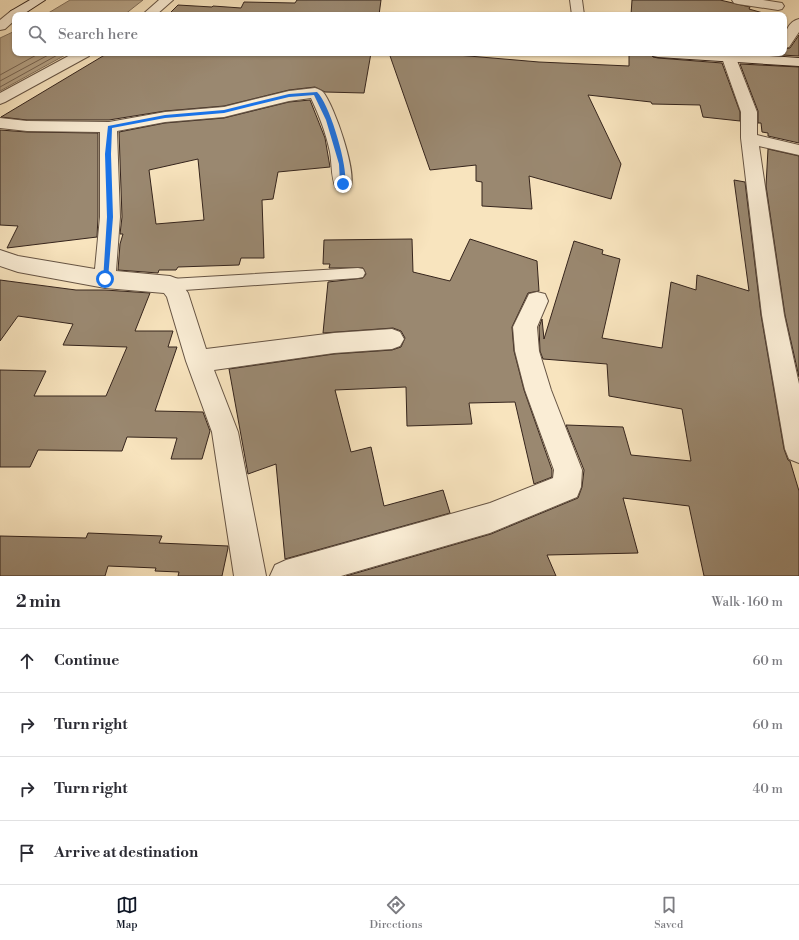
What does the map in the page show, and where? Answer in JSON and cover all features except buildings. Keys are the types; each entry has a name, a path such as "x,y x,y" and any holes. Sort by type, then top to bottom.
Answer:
{"street":[{"path":"23,12 39,0"},
{"path":"152,12 167,0"},
{"path":"576,0 578,12"},
{"path":"738,0 779,7"},
{"path":"0,13 12,14"},
{"path":"0,26 12,19"},
{"path":"787,38 796,21"},
{"path":"0,99 79,56"},
{"path":"701,56 729,58 775,57 799,62"},
{"path":"729,58 749,112 749,138 773,315 799,449"},
{"path":"0,123 27,126 109,127 165,117 224,112 289,96 315,93 318,96 329,120 342,164 343,184"},
{"path":"105,279 110,217 108,154 109,127"},
{"path":"749,138 799,150"},
{"path":"0,258 18,264 105,279 170,286 177,293 198,361 225,432 250,576"},
{"path":"286,576 490,518 567,487 568,470 538,390 527,351 525,327 537,300"},
{"path":"198,361 334,343 392,339"}],"lane":[{"path":"170,286 358,273"}],"water":[{"path":"70,0 143,0 128,12 50,12"},
{"path":"12,32 12,56 64,56 0,91 0,38"}],"route":[{"path":"105,279 110,217 108,154 109,127 165,117 224,112 289,96 315,93 318,96 329,120 342,164 343,184"}]}
